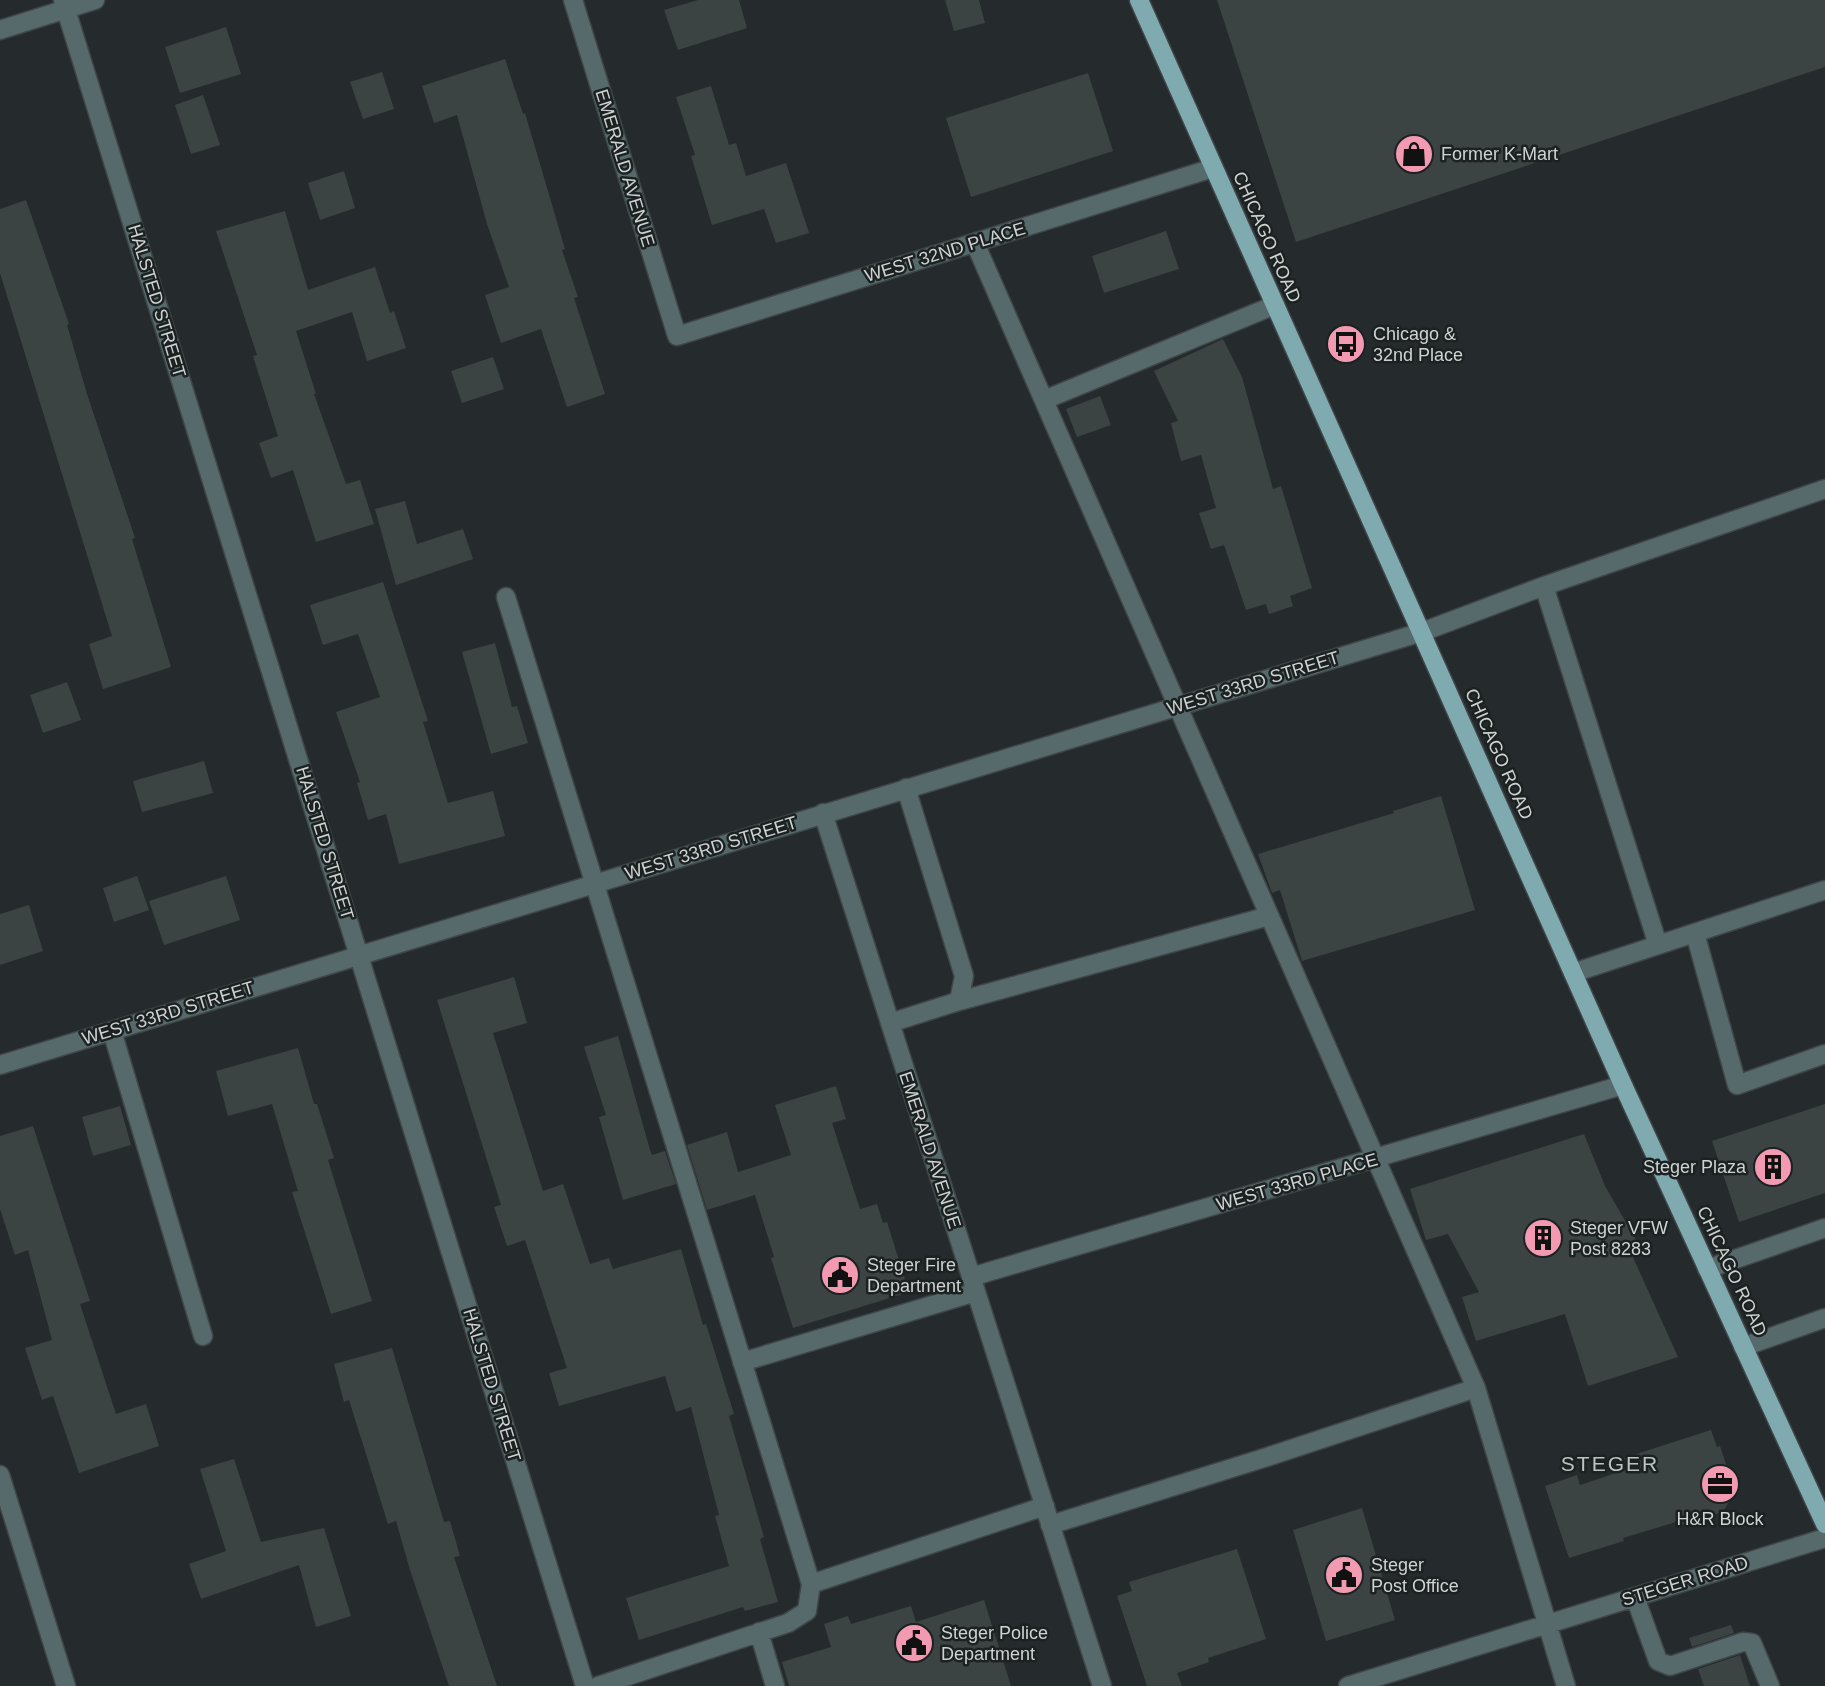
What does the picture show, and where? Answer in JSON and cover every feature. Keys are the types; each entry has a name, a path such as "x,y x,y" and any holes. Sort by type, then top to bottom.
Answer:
{"main road":[{"name":"CHICAGO ROAD","path":"1139,0 1623,1086 1825,1524"}],"street":[{"path":"0,30 65,4 95,0"},
{"name":"EMERALD AVENUE","path":"573,0 677,336"},
{"name":"HALSTED STREET","path":"65,4 585,1686"},
{"name":"WEST 32ND PLACE","path":"677,336 1213,168"},
{"path":"975,243 1476,1388 1545,1625 1566,1686"},
{"path":"1044,400 1275,305"},
{"name":"WEST 33RD STREET","path":"0,1065 1422,632 1544,586 1825,489"},
{"path":"1544,586 1658,946"},
{"path":"506,597 811,1584 807,1611 788,1623 598,1686"},
{"path":"906,788 964,976 959,1000"},
{"name":"EMERALD AVENUE","path":"823,813 1102,1686"},
{"path":"1573,973 1825,890"},
{"path":"890,1023 959,1000 1269,916"},
{"path":"1695,933 1737,1085 1825,1054"},
{"path":"112,1031 203,1336"},
{"name":"WEST 33RD PLACE","path":"742,1362 974,1285 1377,1159 1623,1086"},
{"path":"1707,1269 1825,1228"},
{"path":"1743,1347 1825,1318"},
{"path":"1050,1525 1476,1388"},
{"path":"0,1475 65,1686"},
{"path":"811,1584 1045,1506"},
{"name":"STEGER ROAD","path":"1348,1686 1825,1538"},
{"path":"1635,1597 1658,1661 1670,1665 1743,1642 1752,1643 1770,1686"},
{"path":"759,1632 775,1686"}],"building":[{"path":"698,0 739,0 747,28 678,50 664,10"},
{"path":"945,0 979,0 985,23 954,31"},
{"name":"Former K-Mart","path":"1217,0 1825,0 1825,67 1296,242"},
{"path":"226,27 241,74 180,93 165,47"},
{"path":"505,59 523,114 525,113 565,249 562,250 578,297 574,298 605,394 567,407 541,329 501,343 485,295 509,287 487,224 457,115 434,123 422,86"},
{"path":"382,72 394,109 363,119 350,82"},
{"path":"1088,73 1113,151 971,197 946,118"},
{"path":"711,86 729,145 736,143 746,176 786,163 809,233 776,243 764,209 712,225 691,156 695,155 676,97"},
{"path":"203,95 220,145 191,154 175,105"},
{"path":"344,171 355,208 320,220 308,183"},
{"path":"26,200 69,324 67,325 87,394 135,538 132,539 171,667 103,689 89,644 112,636 0,273 0,209"},
{"path":"285,211 308,290 375,267 390,313 394,311 406,348 367,361 352,312 296,331 314,394 346,484 360,480 374,524 316,542 293,470 271,478 259,443 278,436 253,356 257,355 216,231"},
{"path":"1166,231 1179,269 1104,293 1092,256"},
{"path":"1223,339 1242,377 1273,489 1281,486 1312,588 1290,596 1293,606 1269,614 1266,604 1246,610 1224,545 1211,549 1199,513 1216,508 1201,455 1181,461 1171,423 1178,421 1154,371"},
{"path":"493,357 504,389 462,403 451,371"},
{"path":"1100,396 1111,425 1077,437 1066,409"},
{"path":"405,501 417,544 463,529 473,559 396,585 375,509"},
{"path":"383,582 428,721 423,722 448,803 493,791 505,836 399,864 386,814 368,820 357,783 360,782 336,712 380,697 358,634 323,645 310,605"},
{"path":"495,643 512,707 517,706 528,743 491,754 462,652"},
{"path":"67,682 81,720 43,733 30,695"},
{"path":"204,761 213,793 142,812 133,781"},
{"path":"1441,796 1475,910 1302,961 1280,890 1272,893 1258,854"},
{"path":"137,876 149,910 114,922 103,888"},
{"path":"226,876 240,920 164,945 149,901"},
{"path":"29,905 43,951 0,965 0,914"},
{"path":"514,977 527,1023 493,1033 543,1191 563,1184 590,1264 609,1258 613,1269 681,1249 703,1325 706,1324 734,1414 729,1416 764,1537 760,1539 778,1602 745,1611 743,1607 639,1640 626,1598 729,1566 715,1516 719,1515 691,1407 676,1412 665,1376 559,1406 549,1373 567,1368 525,1240 507,1246 494,1207 501,1205 437,1000"},
{"path":"618,1036 650,1150 652,1155 665,1151 676,1184 623,1200 599,1117 606,1115 584,1047"},
{"path":"298,1048 314,1104 317,1104 334,1158 328,1160 372,1301 331,1314 292,1192 298,1191 272,1104 228,1116 216,1071"},
{"path":"836,1086 846,1119 832,1123 860,1209 877,1204 883,1223 887,1222 909,1292 793,1328 755,1195 707,1210 687,1145 727,1132 738,1172 791,1155 775,1105"},
{"name":"Steger Plaza","path":"1825,1104 1825,1193 1739,1222 1712,1141"},
{"path":"120,1106 131,1145 93,1156 82,1117"},
{"path":"33,1126 90,1301 80,1304 116,1414 146,1404 159,1446 79,1473 53,1396 42,1400 25,1348 52,1340 28,1250 15,1255 0,1209 0,1136"},
{"path":"1584,1134 1605,1186 1638,1243 1628,1246 1678,1357 1588,1386 1565,1314 1476,1341 1462,1297 1479,1292 1448,1234 1426,1240 1410,1189"},
{"path":"392,1348 444,1522 450,1521 460,1556 454,1557 497,1686 449,1686 396,1521 388,1524 349,1400 344,1402 334,1364"},
{"path":"1711,1430 1717,1447 1720,1446 1735,1492 1723,1512 1678,1526 1676,1522 1569,1558 1545,1486 1577,1475 1580,1485 1628,1469 1624,1458"},
{"path":"234,1459 261,1542 324,1528 351,1616 316,1627 299,1565 201,1599 189,1564 226,1551 200,1469"},
{"name":"Steger Post Office","path":"1362,1508 1395,1620 1326,1641 1293,1530"},
{"path":"1237,1549 1266,1639 1208,1658 1209,1662 1177,1673 1182,1686 1147,1686 1117,1596 1132,1591 1129,1582"},
{"name":"Steger Police Department","path":"984,1600 1011,1686 789,1686 782,1662 831,1647 824,1624 848,1616 851,1624 911,1606 916,1622"},
{"path":"1731,1625 1734,1633 1692,1647 1689,1638"},
{"path":"1740,1655 1750,1686 1704,1686 1698,1669"}],"place":[{"name":"Former K-Mart","path":"1414,154"},
{"name":"Chicago & 32nd Place","path":"1346,344"},
{"name":"Steger Plaza","path":"1773,1167"},
{"name":"Steger VFW Post 8283","path":"1543,1238"},
{"name":"Steger Fire Department","path":"840,1275"},
{"name":"H&R Block","path":"1720,1484"},
{"name":"Steger Post Office","path":"1344,1575"},
{"name":"Steger Police Department","path":"914,1643"}],"district":[{"name":"STEGER","path":"1610,1464"}]}
